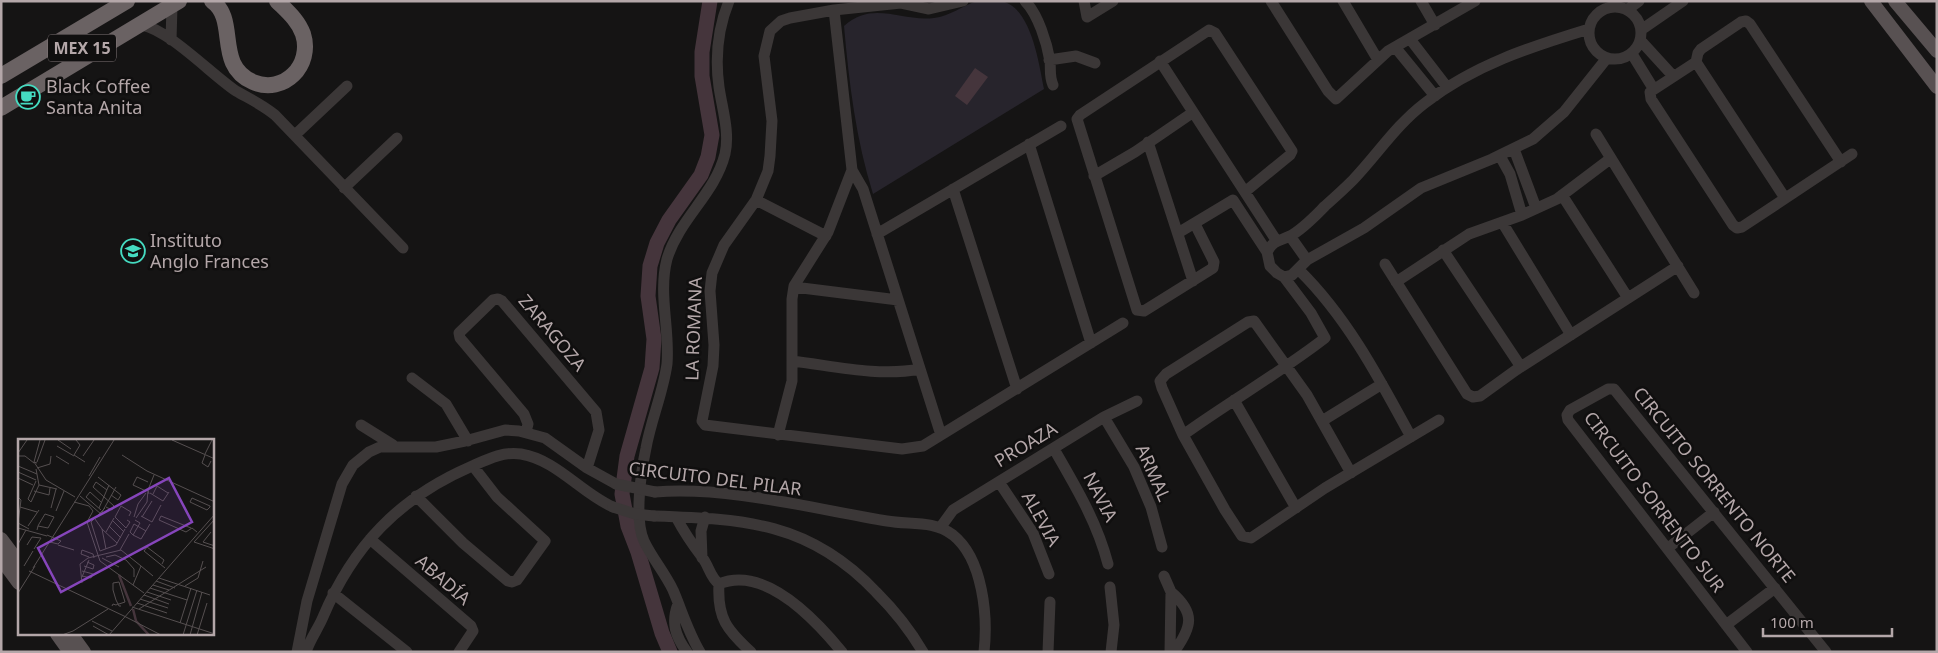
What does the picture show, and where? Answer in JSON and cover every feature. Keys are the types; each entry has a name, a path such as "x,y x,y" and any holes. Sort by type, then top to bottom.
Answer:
{"highway":[{"path":"1,68 114,1"},
{"name":"MEX 15","path":"1,76 127,1"},
{"path":"212,1 221,10 230,56 236,69 247,78 264,84 275,84 287,80 297,72 304,57 303,35 297,22 283,9 269,1"},
{"path":"229,1 228,11 236,54 243,67 258,77 282,75 297,59 299,51 296,36 283,9"},
{"path":"1,108 175,3"},
{"name":"MEX 15","path":"1,95 175,3"}],"main road":[{"path":"1872,1 1937,87"},
{"path":"1895,1 1932,46"},
{"path":"1892,29 1906,31 1914,23"},
{"path":"1911,55 1912,45 1920,40 1932,46"},
{"path":"1,539 18,562"},
{"path":"1,559 18,582"},
{"path":"58,636 70,652"},
{"path":"72,636 84,652"}],"street":[{"path":"700,652 684,623 678,602 640,530 638,518 641,475 650,426 666,367 667,328 663,294 668,259 680,229 714,182 725,152 726,130 717,56 720,31 729,1"},
{"path":"849,9 858,1"},
{"path":"1025,1 1034,14 1049,60 1049,75 1053,84"},
{"path":"1084,1 1087,17 1114,1"},
{"path":"1271,1 1328,91 1336,99 1395,47 1474,1"},
{"path":"1343,1 1378,60"},
{"path":"1421,1 1435,25"},
{"path":"1627,10 1639,1"},
{"path":"1665,14 1669,1"},
{"path":"1673,76 1641,36 1634,15 1627,10 1614,4 1598,6 1589,29 1593,47 1607,58 1620,59 1632,54 1641,36 1665,14 1683,1"},
{"name":"LA ROMANA","path":"778,435 705,425 702,422 713,366 714,345 710,291 712,273 724,245 756,200 768,171 772,138 764,56 770,31 780,21 834,10 900,2 916,4 929,9 958,3"},
{"path":"171,40 175,3"},
{"path":"834,10 852,170 863,189 941,435"},
{"path":"1785,198 1696,62 1701,49 1746,21 1750,24 1841,162"},
{"path":"142,24 158,30 237,91 263,105 295,135 344,188 404,248"},
{"path":"1267,252 1276,240 1290,236 1353,180 1386,140 1434,96 1466,75 1502,57 1589,29"},
{"path":"1195,224 1214,265 1211,270 1144,311 1136,310 1077,122 1078,116 1206,31 1213,31 1292,151 1290,155 1246,191"},
{"path":"1410,39 1447,87"},
{"path":"1395,47 1434,96"},
{"path":"1632,54 1653,88"},
{"path":"1049,60 1076,56 1095,63"},
{"path":"1284,277 1292,275 1307,260 1364,228 1421,188 1500,156 1533,139 1564,112 1607,58"},
{"path":"1160,61 1276,240"},
{"path":"1696,62 1653,88 1649,95 1733,225 1737,228 1742,227 1852,154"},
{"path":"295,135 347,86"},
{"path":"1094,176 1192,113"},
{"path":"877,234 1061,126"},
{"path":"1596,134 1694,293"},
{"path":"344,188 397,138"},
{"path":"1148,142 1193,282"},
{"path":"1029,144 1091,343"},
{"path":"1514,149 1536,208"},
{"path":"1500,156 1510,174 1522,215"},
{"path":"1396,282 1469,234 1522,215 1562,195 1610,159"},
{"path":"852,170 826,236 794,288 791,307 792,361 789,395 778,435 902,450 923,446 1123,323"},
{"path":"953,189 1016,388"},
{"path":"1562,195 1628,298"},
{"path":"756,200 826,236"},
{"path":"1178,233 1233,200 1267,252 1270,266 1277,274 1284,277 1311,313 1325,338 1287,367 1183,435"},
{"path":"1502,222 1571,335"},
{"path":"1290,236 1307,260"},
{"path":"1443,250 1521,367"},
{"path":"1385,264 1467,394 1473,397 1480,396 1521,367 1678,266"},
{"path":"1299,270 1324,297 1342,322 1382,384 1411,437"},
{"path":"794,288 898,300"},
{"name":"ZARAGOZA","path":"526,432 528,424 524,414 460,338 459,333 480,312 498,299 596,412 599,430 588,468"},
{"path":"1351,473 1322,421 1257,323 1251,321 1166,374 1160,381 1183,435 1225,510 1245,538 1251,538 1351,473 1439,420"},
{"path":"792,361 878,372 903,372 920,369"},
{"path":"412,378 446,404 468,441"},
{"path":"1322,421 1382,384"},
{"name":"CIRCUITO SORRENTO NORTE","path":"1611,388 1714,512 1826,652"},
{"name":"CIRCUITO SORRENTO SUR","path":"1611,388 1570,410 1567,415 1568,420 1747,652"},
{"path":"1234,400 1296,508"},
{"name":"PROAZA","path":"940,528 953,510 1104,417 1136,401"},
{"name":"ARMAL","path":"1104,417 1134,467 1151,507 1162,547"},
{"path":"361,424 393,445"},
{"name":"CIRCUITO DEL PILAR","path":"296,652 304,610 342,484 361,458 380,447 393,445 436,447 468,441 504,430 526,432 545,438 603,478 616,484 655,492 674,491 760,498 887,521 920,523 940,528 958,540 978,577 985,614 984,652"},
{"name":"NAVIA","path":"1054,449 1087,507 1102,540 1108,564"},
{"path":"306,652 333,593 348,566 370,539 416,496 449,476 509,453 528,455 548,464 591,495 612,507 635,514 705,517 777,529 792,533 825,548 859,573 895,612 923,652"},
{"path":"416,496 463,543 508,581 512,582 528,566 545,541 497,497 473,466"},
{"path":"591,495 603,478"},
{"name":"ALEVIA","path":"999,482 1033,533 1049,574"},
{"path":"1668,548 1714,512"},
{"path":"676,517 688,541 702,558 712,577 720,584"},
{"path":"702,558 702,531 705,517"},
{"name":"ABADÍA","path":"370,539 471,626 474,631 459,652"},
{"path":"1164,576 1171,592 1170,652"},
{"path":"720,584 729,580 748,580 760,582 775,590 810,619 842,652"},
{"path":"720,584 719,608 723,621 731,633 751,652"},
{"path":"1110,587 1114,625 1111,652"},
{"path":"1726,625 1775,588"},
{"path":"1171,592 1182,601 1188,614 1189,625 1184,638 1174,652"},
{"path":"333,593 407,652"},
{"path":"678,602 673,620 674,628 687,652"},
{"path":"1048,652 1050,602"},
{"path":"304,610 319,625"}],"shaded area":[{"path":"977,1 1005,2 1022,16 1037,53 1044,89 873,194 862,153 854,111 844,26 855,18 877,13 934,18"},
{"path":"975,68 988,77 967,105 955,96"}],"waterway":[{"path":"670,652 662,633 638,552 628,526 622,494 627,456 652,368 654,339 648,296 650,266 657,243 669,220 701,175 708,157 712,135 702,76 702,52 710,1"}],"place":[{"name":"Black Coffee Santa Anita","path":"28,97"},
{"name":"Instituto Anglo Frances","path":"133,251"}]}
